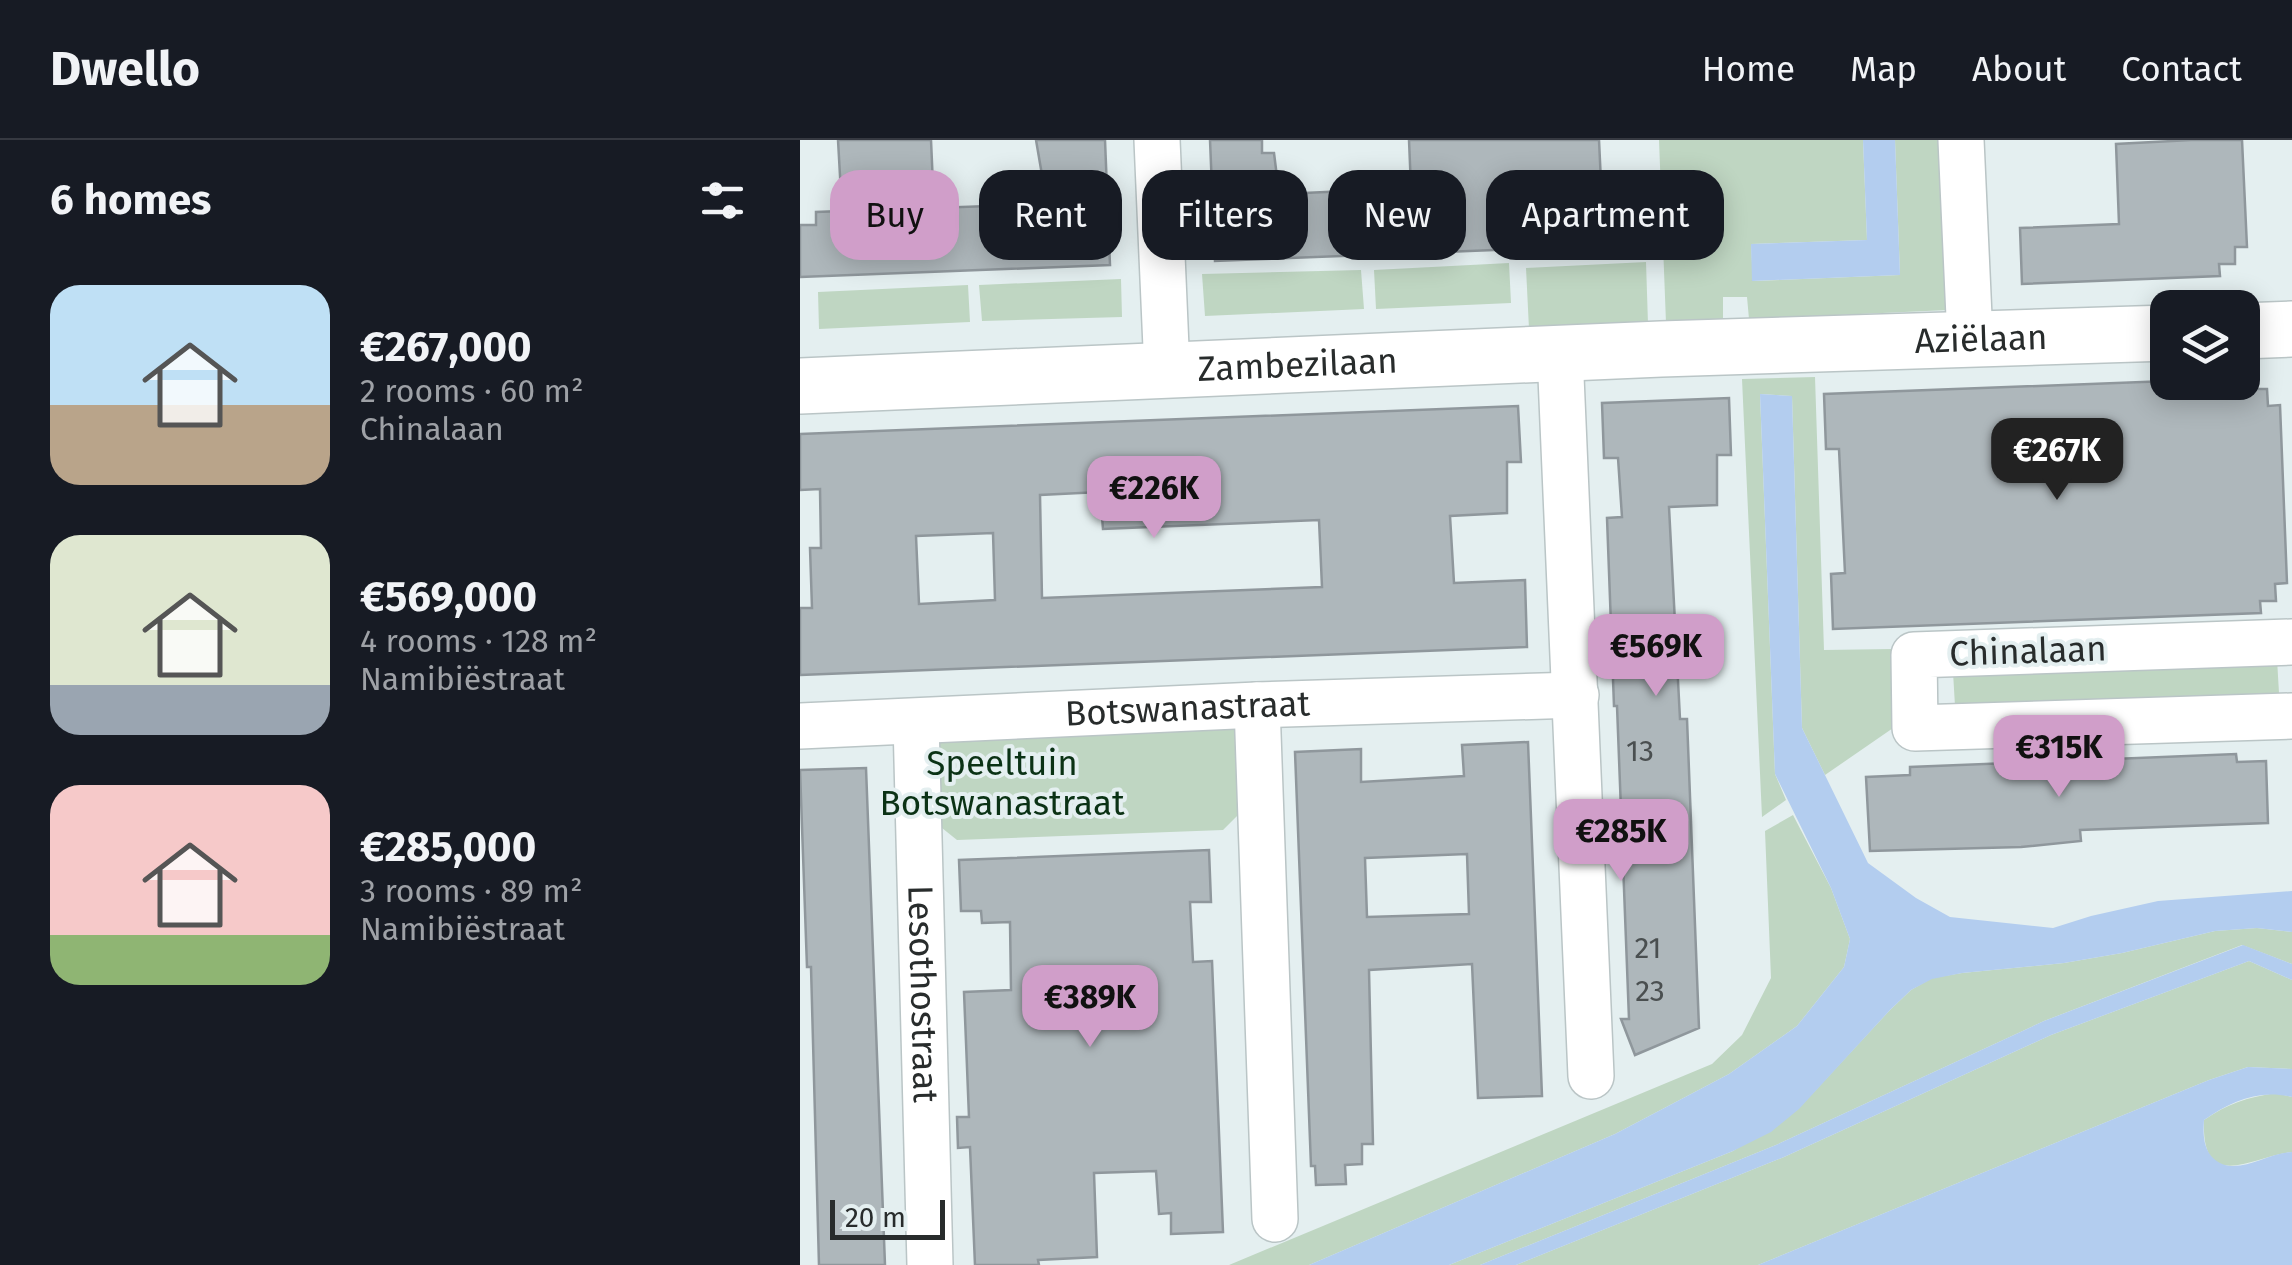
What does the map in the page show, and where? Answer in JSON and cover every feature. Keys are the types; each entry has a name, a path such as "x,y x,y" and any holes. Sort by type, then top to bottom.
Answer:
{"street":[{"path":"1158,140 1167,371"},
{"path":"1961,140 1970,338"},
{"path":"2260,330 2292,329"},
{"name":"Aziëlaan","path":"1796,346 2150,333"},
{"name":"Zambezilaan","path":"800,386 1796,346"},
{"path":"1560,353 1591,1076"},
{"name":"Chinalaan","path":"2292,642 1914,655 1915,728 2292,716"},
{"name":"Botswanastraat","path":"800,726 1257,704 1576,695"},
{"path":"1257,704 1275,1220"},
{"name":"Lesothostraat","path":"916,722 930,1265"}],"green space":[{"path":"1659,140 1863,140 1867,240 1751,244 1753,281 1900,275 1895,140 1941,140 1948,310 1749,319 1747,297 1723,297 1723,321 1666,323 1664,260 1724,260 1724,170 1660,170"},
{"path":"1646,262 1648,324 1529,329 1526,268"},
{"path":"1509,263 1511,303 1376,309 1374,270"},
{"path":"1361,270 1364,309 1205,316 1202,274"},
{"path":"1121,279 1122,317 982,321 979,285"},
{"path":"968,285 970,322 819,329 818,292"},
{"path":"1815,377 1824,650 1892,649 1896,726 1825,775 1802,728 1792,396 1760,394 1775,774 1786,800 1762,817 1742,379"},
{"path":"2277,659 2279,693 1955,706 1953,672"},
{"name":"Speeltuin Botswanastraat","path":"1235,722 1238,815 1223,830 957,840 937,824 934,730"},
{"path":"1793,815 1831,888 1850,939 1844,967 1797,1026 1729,1074 1615,1134 1309,1265 1229,1265 1712,1064 1742,1035 1771,978 1765,831"},
{"path":"2257,928 2292,932 2292,964 2242,945 2044,1021 1776,1145 1480,1265 1449,1265 1733,1151 1799,1108 1890,1010 1911,990 1932,978 2064,963 2215,931"},
{"path":"2249,961 2292,980 2292,1069 2248,1067 2209,1080 1758,1265 1516,1265 1784,1157 2051,1035"},
{"path":"2276,1093 2292,1097 2292,1152 2232,1166 2211,1157 2205,1143 2204,1120 2238,1102"}],"water":[{"path":"1863,140 1895,140 1900,275 1752,281 1751,244 1867,240"},
{"path":"1760,394 1792,396 1802,728 1868,863 1950,917 2053,928 2158,901 2292,891 2292,932 2257,928 2215,931 2064,963 1932,979 1911,990 1890,1010 1799,1109 1771,1132 1733,1151 1449,1265 1309,1265 1615,1134 1729,1074 1797,1026 1844,967 1850,939 1831,888 1775,774"},
{"path":"2243,945 2292,964 2292,980 2249,961 2051,1035 1784,1157 1516,1265 1480,1265 1776,1145 2044,1021"},
{"path":"2248,1067 2292,1069 2292,1097 2257,1096 2224,1107 2204,1120 2205,1141 2214,1159 2232,1166 2292,1152 2292,1265 1758,1265 2209,1080"}],"building":[{"path":"838,140 931,140 932,170 840,170"},
{"path":"1036,140 1105,140 1106,170 1041,170"},
{"path":"1210,140 1262,140 1262,153 1274,153 1276,170 1211,170"},
{"path":"1409,140 1599,140 1600,170 1486,170 1486,250 1466,251 1466,170 1410,170"},
{"path":"2242,140 2247,247 2235,247 2235,264 2219,264 2220,276 2022,284 2020,228 2119,224 2116,144"},
{"path":"1328,192 1328,257 1308,257 1308,193"},
{"path":"979,206 979,260 1110,260 1110,265 800,277 800,225 816,225 816,212 830,211 830,260 959,260 959,207"},
{"path":"2150,382 2150,400 2260,400 2260,389 2267,389 2268,406 2280,405 2287,583 2275,584 2276,601 2260,601 2261,613 1833,629 1831,574 1845,573 1839,449 1826,449 1824,394"},
{"path":"1729,398 1731,455 1717,455 1717,505 1669,507 1680,719 1687,719 1699,1028 1635,1055 1621,1019 1629,1019 1607,518 1622,517 1618,458 1604,458 1602,403"},
{"path":"1518,406 1521,462 1507,462 1507,513 1450,516 1454,583 1525,580 1527,647 800,675 800,608 812,608 810,548 821,548 820,489 800,490 800,434","holes":["1100,492 1103,529 1319,520 1322,587 1042,598 1040,495","993,533 995,600 919,604 916,536"]},
{"path":"1528,742 1542,1096 1478,1098 1472,964 1369,970 1373,1144 1362,1144 1362,1164 1345,1165 1346,1184 1316,1185 1315,1166 1311,1166 1295,752 1361,749 1361,782 1464,776 1462,745","holes":["1467,854 1469,914 1367,917 1365,858"]},
{"path":"2236,754 2237,762 2266,761 2268,823 2080,830 2081,841 2021,847 1870,851 1866,777 1910,775 1910,767"},
{"path":"866,768 885,1265 819,1265 811,967 807,967 800,770"},
{"path":"1209,850 1211,902 1190,902 1193,962 1212,961 1223,1232 1171,1234 1171,1213 1159,1214 1156,1171 1094,1173 1097,1257 1038,1260 1039,1265 975,1265 970,1147 958,1148 957,1117 969,1117 964,992 1011,990 1010,922 982,923 981,911 961,911 959,860"}]}
